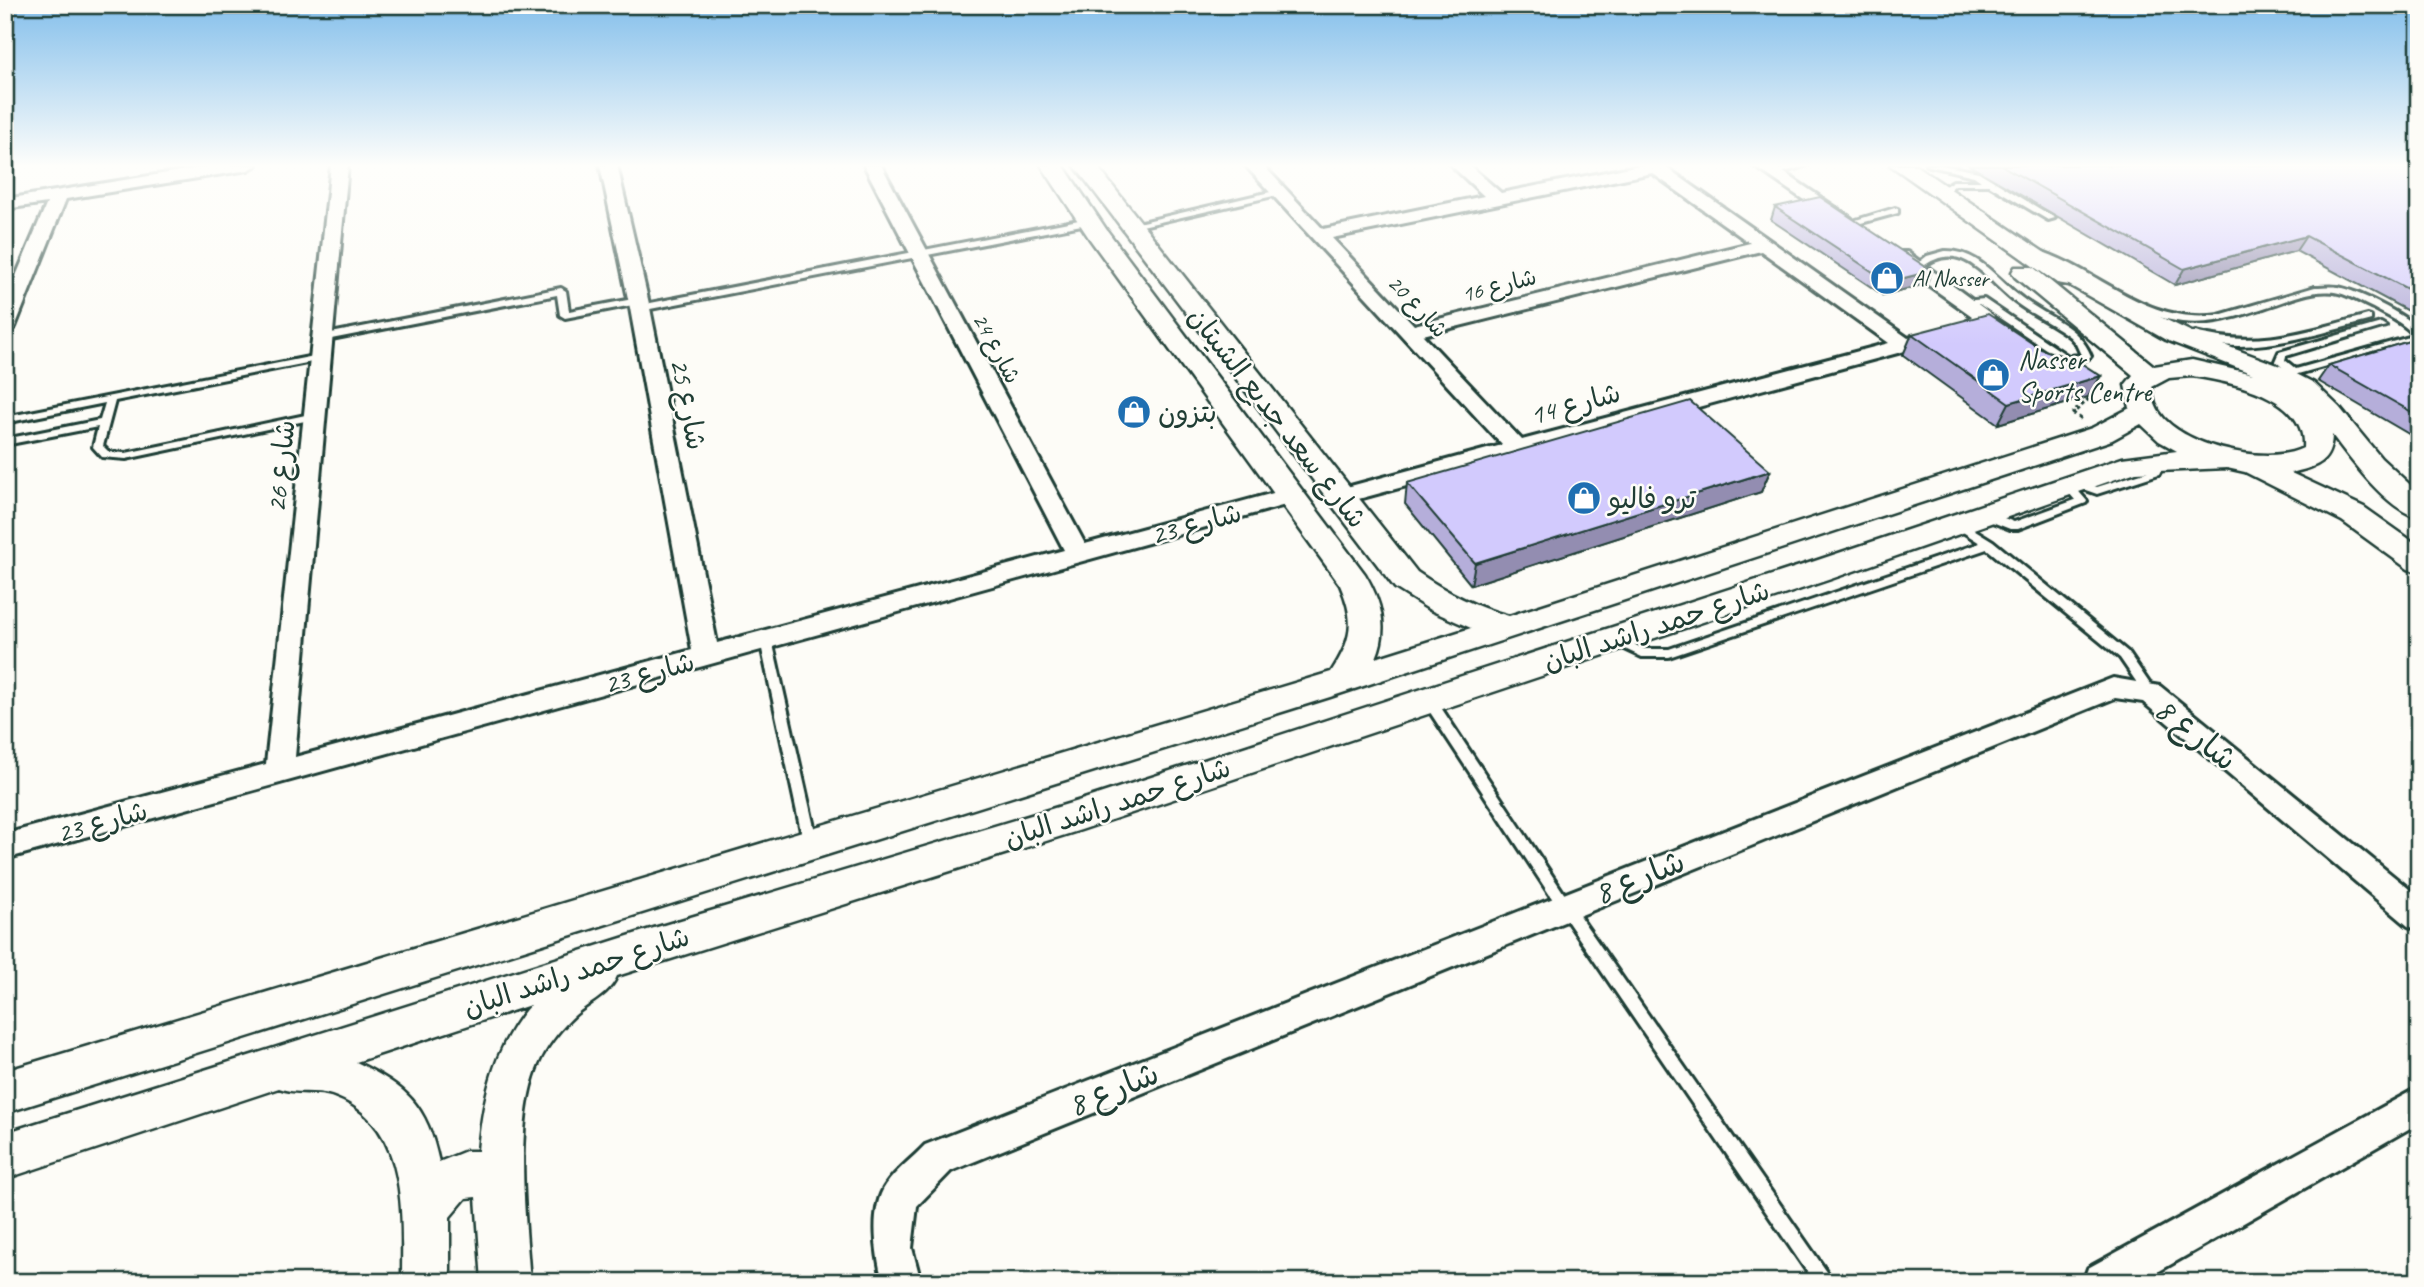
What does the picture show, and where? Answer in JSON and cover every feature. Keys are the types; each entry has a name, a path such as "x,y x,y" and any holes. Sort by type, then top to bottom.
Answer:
{"street":[{"path":"5,327 47,225"},
{"name":"شارع 26","path":"279,773 333,225"},
{"name":"شارع 25","path":"621,225 706,656"},
{"name":"شارع 24","path":"904,225 1079,555"},
{"name":"شارع سعد جديع الشيتان","path":"1093,225 1345,570 1366,608 1369,638 1356,665 1344,678"},
{"path":"1120,225 1129,226"},
{"name":"شارع 20","path":"1309,225 1518,449"},
{"path":"1319,236 1372,225"},
{"path":"1736,225 1905,345"},
{"path":"1853,225 1917,267 2055,373 2066,373 2075,368 2073,360"},
{"path":"1963,225 2149,375"},
{"path":"1991,225 2142,330 2221,372"},
{"name":"شارع سعد جديع الشيتان","path":"1129,226 1406,580 1434,601 1468,617 1506,627"},
{"name":"شارع 16","path":"1409,332 1764,245"},
{"path":"2038,258 2174,334 2287,374 2324,406 2395,490 2419,508"},
{"name":"شارع 14","path":"1340,496 1972,327 1976,314"},
{"path":"2419,531 2353,475 2322,439 2315,423 2300,407 2250,380 2192,368 2167,369 2149,375 2138,385 2137,399 2162,430 2186,444 2237,461 2353,514 2419,562"},
{"name":"شارع حمد راشد البان","path":"5,1091 980,793 1506,627 2102,434 2144,411"},
{"path":"2102,434 2115,435 2137,448 2138,457 2147,462"},
{"path":"2237,461 2276,466 2301,462 2317,452 2322,439"},
{"name":"شارع حمد راشد البان","path":"5,1156 644,949 1081,815 1900,544 1978,528 2072,485 2147,462 2237,461"},
{"name":"شارع 23","path":"5,847 1292,496"},
{"path":"1851,515 1854,528 1869,540 1900,544"},
{"path":"1345,570 1374,571 1387,558"},
{"name":"شارع 8","path":"902,1282 893,1248 899,1198 938,1158 1564,905 2113,688 2150,693 2419,916"},
{"path":"1068,765 1055,792 1061,807 1081,815"},
{"path":"980,793 1003,806 1006,818 999,841"},
{"path":"506,1282 502,1112 510,1073 526,1039 551,1009 577,986 644,949"},
{"path":"270,1070 335,1074 379,1096 411,1135 426,1210 426,1282"},
{"path":"2102,1282 2419,1104"},
{"path":"426,1210 440,1189 466,1173 481,1173 502,1180"}],"lane":[{"path":"5,420 111,399 561,291 565,316 919,254 1064,225"},
{"path":"1129,226 1133,225"},
{"path":"1917,267 1927,258 1949,253 1977,264 2018,300 2082,344 2086,356 2073,360 1981,301 1976,314"},
{"path":"2038,258 2078,269 2144,310 2197,336 2238,345 2271,343 2368,318"},
{"path":"2144,310 2179,319 2205,320 2330,289 2359,298 2404,321 2418,334 2417,338 2287,374 2280,360 2282,354 2381,326"},
{"path":"111,399 98,447 106,455 126,456 315,416"},
{"path":"5,442 103,423"},
{"path":"1614,639 1642,653 1669,653 1978,528 2124,655 2150,693"},
{"path":"766,640 811,845"},
{"path":"1429,700 1564,905 1825,1282"}],"path":[{"path":"2055,373 2091,397 2073,413 2102,434"}],"building":[{"path":"1802,225 1862,225 1932,271 1888,282"},
{"path":"2107,225 2419,225 2419,295 2306,236 2184,269"},
{"path":"1988,314 2041,349 2076,360 2101,376 2009,403 1912,334"},
{"path":"2419,338 2419,416 2329,365"},
{"name":"ترو فاليو","path":"1690,401 1770,471 1475,563 1407,483"}],"place":[{"name":"Al Nasser","path":"1887,278"},
{"name":"Nasser Sports Centre","path":"1993,375"},
{"name":"بتزون","path":"1134,412"},
{"name":"ترو فاليو","path":"1584,498"}]}
